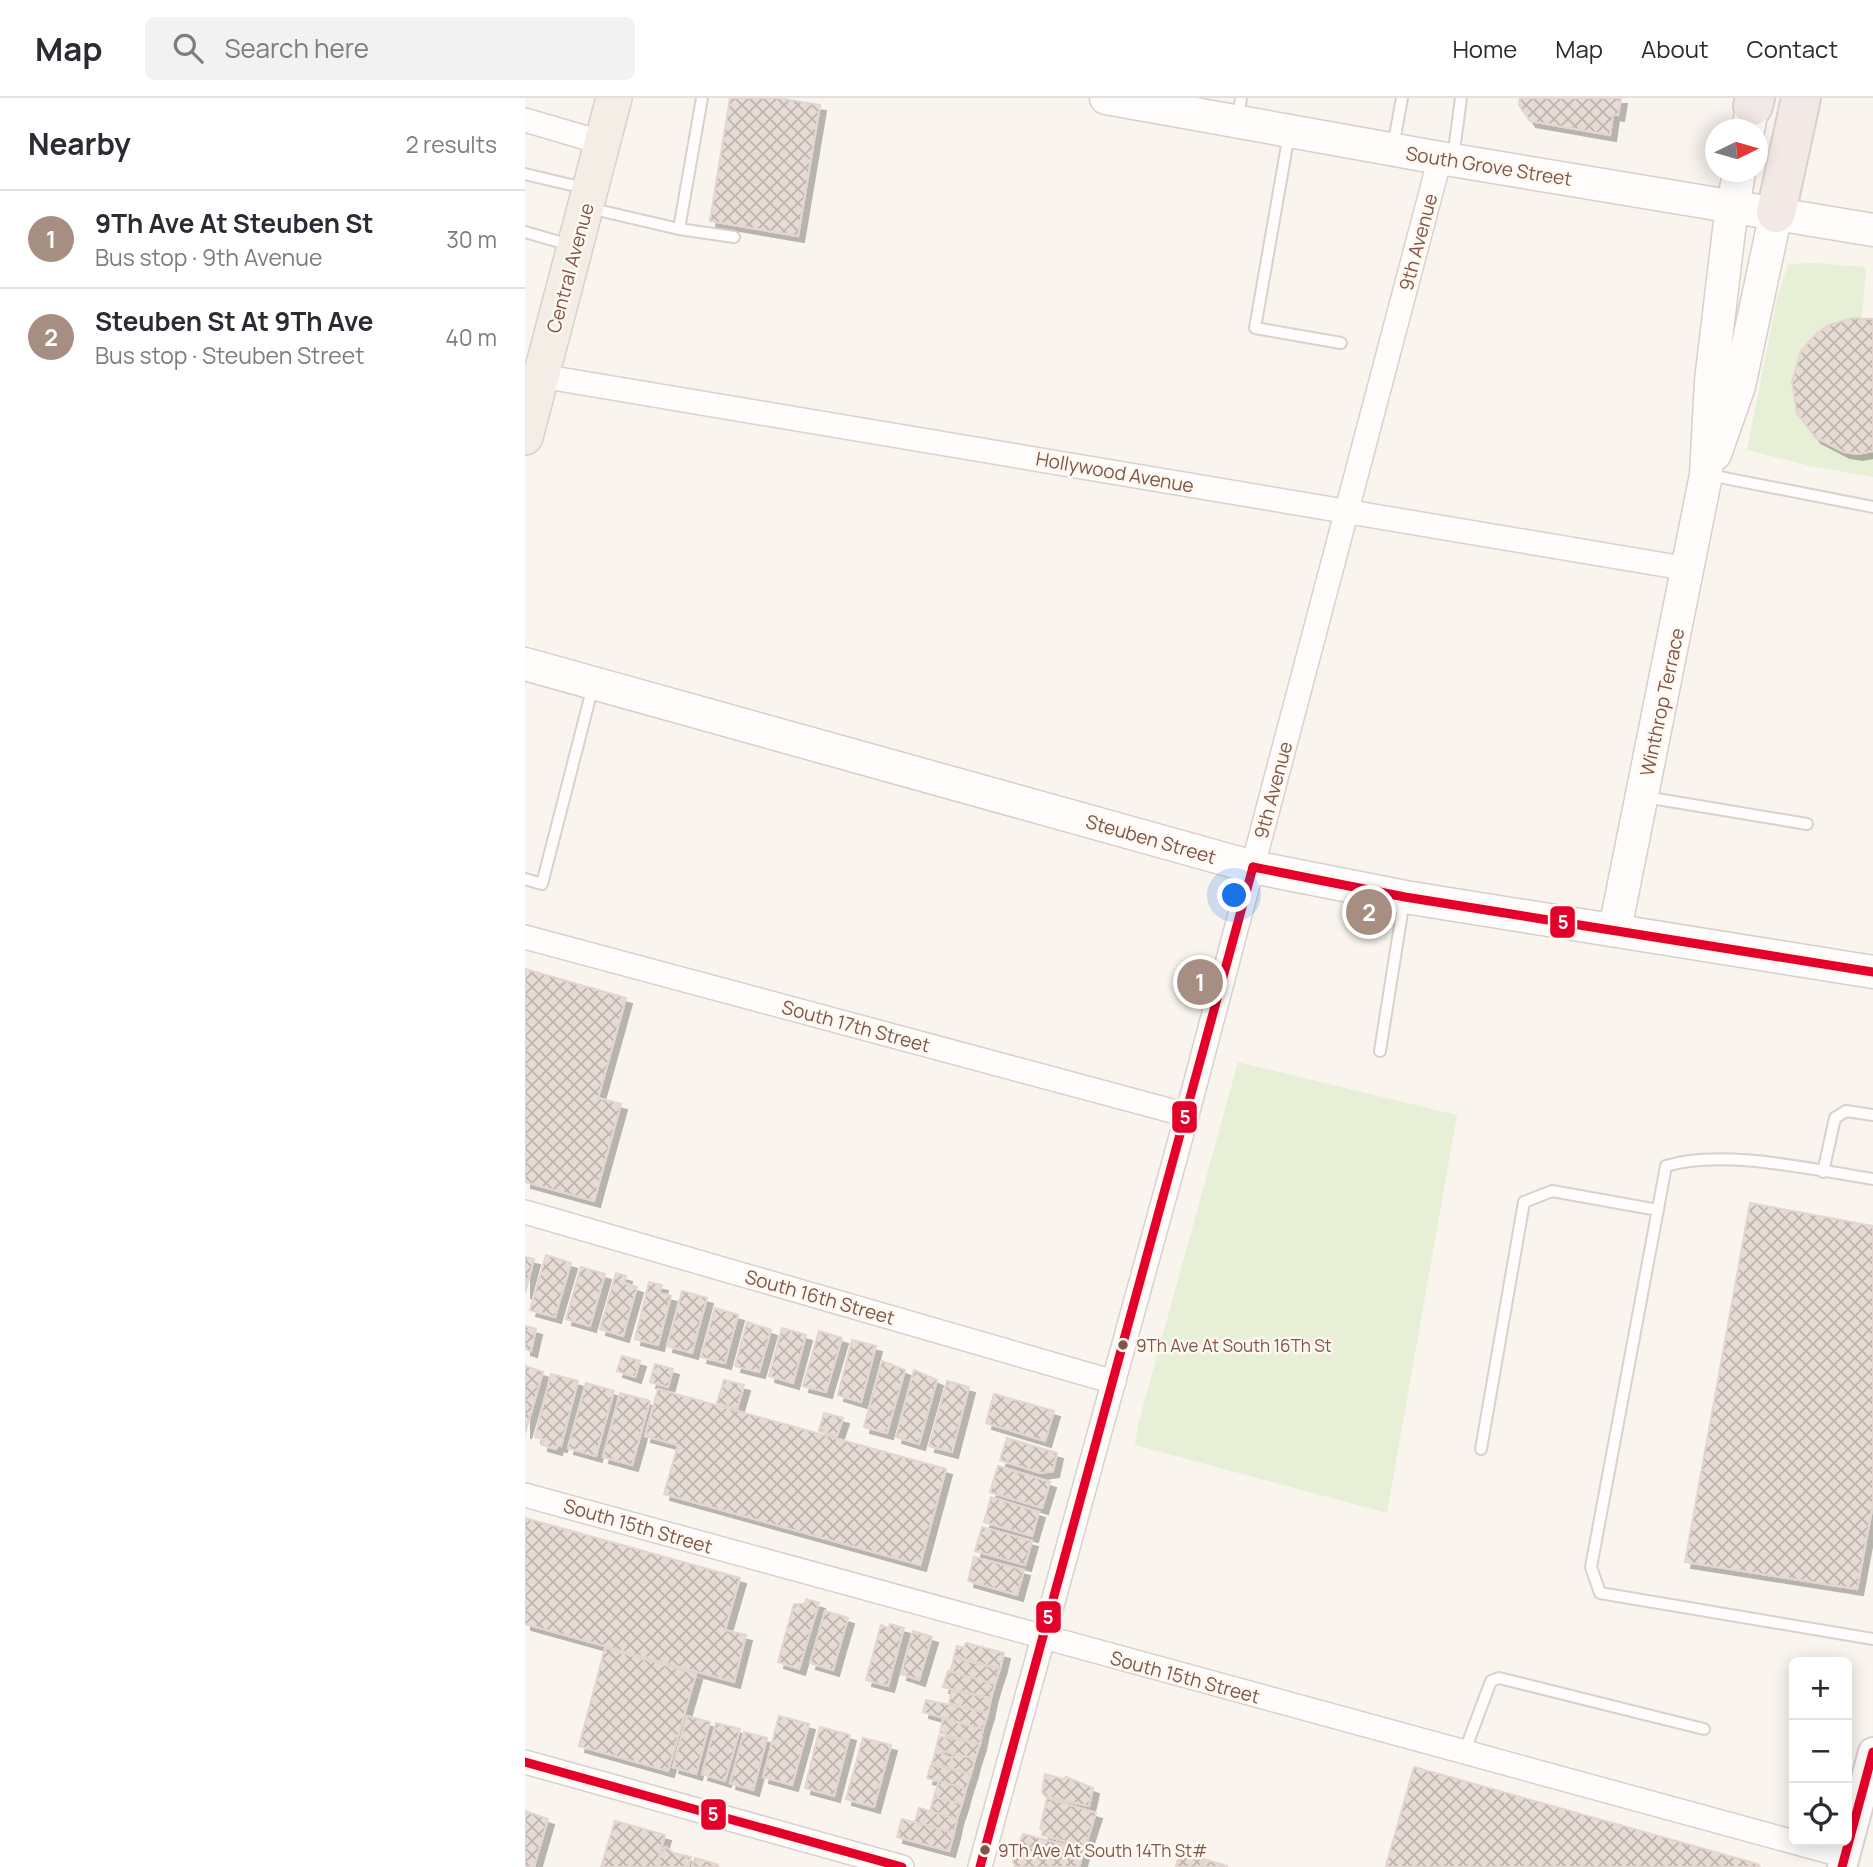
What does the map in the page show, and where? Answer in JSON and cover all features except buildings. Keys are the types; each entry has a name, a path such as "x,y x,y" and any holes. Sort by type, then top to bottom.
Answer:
{"highway":[{"path":"1776,213 1801,98"}],"main road":[{"name":"Central Avenue","path":"525,437 534,388 576,246 614,98"},
{"name":"South Grove Street","path":"1106,98 1239,110 1289,131 1873,230"},
{"name":"Winthrop Terrace","path":"1615,929 1706,475 1711,381 1737,182"},
{"name":"Winthrop Terrace","path":"1706,475 1738,386 1776,213"},
{"name":"Steuben Street","path":"525,664 1253,867 1405,897 1873,972"}],"street":[{"path":"525,120 603,143"},
{"name":"9th Avenue","path":"980,1867 1187,1115 1347,511 1446,159"},
{"name":"Hollywood Avenue","path":"534,388 1347,511 1689,569"},
{"name":"South 17th Street","path":"525,937 1187,1115"},
{"name":"South 16th Street","path":"525,1212 1114,1382"},
{"name":"South 15th Street","path":"525,1495 1464,1753 1844,1862"},
{"path":"1844,1862 1872,1757"},
{"path":"525,1762 902,1867"}],"lane":[{"path":"679,229 702,98"},
{"path":"1393,149 1402,98"},
{"path":"1446,159 1461,98"},
{"path":"1289,131 1255,328 1342,343"},
{"path":"525,174 588,199 679,229 734,237"},
{"path":"525,232 576,246"},
{"path":"1706,475 1873,507"},
{"path":"525,879 542,884 593,683"},
{"path":"1642,797 1807,824"},
{"path":"1380,1051 1405,897"},
{"path":"1823,1172 1835,1118 1846,1111 1873,1115"},
{"path":"1873,1179 1771,1164 1688,1159 1666,1166 1591,1567 1600,1593 1873,1639"},
{"path":"1481,1449 1524,1202 1552,1191 1658,1210"},
{"path":"1464,1753 1490,1681 1499,1678 1704,1729"}],"green space":[{"path":"1788,264 1866,267 1862,319 1849,319 1825,327 1801,354 1793,379 1797,413 1858,454 1873,451 1873,477 1810,466 1747,450 1777,299"},
{"path":"1238,1062 1457,1115 1387,1513 1135,1445 1139,1421"}],"transit line":[{"name":"5","path":"1253,867 1405,897 1873,972"},
{"name":"5","path":"980,1867 1253,867"},
{"name":"5","path":"1842,1867 1873,1752"},
{"name":"5","path":"525,1762 902,1867"}],"place":[{"name":"Steuben St At 9Th Ave","path":"1369,912"},
{"name":"9Th Ave At Steuben St","path":"1200,982"},
{"name":"9Th Ave At South 16Th St","path":"1123,1345"},
{"name":"9Th Ave At South 14Th St#","path":"985,1850"}]}
